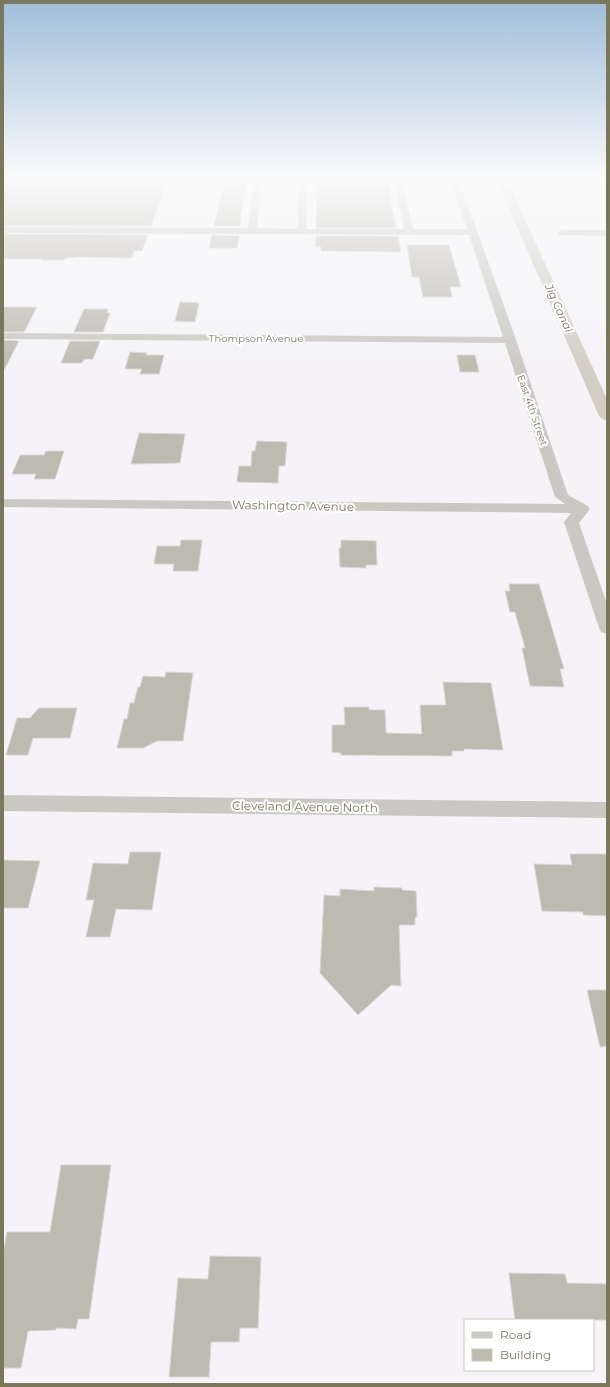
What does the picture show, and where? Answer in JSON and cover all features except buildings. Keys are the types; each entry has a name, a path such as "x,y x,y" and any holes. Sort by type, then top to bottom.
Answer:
{"street":[{"name":"East 4th Street","path":"477,243 562,497 583,509"},
{"name":"Thompson Avenue","path":"3,336 509,340"},
{"name":"Washington Avenue","path":"3,503 583,509"},
{"path":"583,509 571,522 607,628"},
{"name":"Cleveland Avenue North","path":"3,803 607,810"}],"waterway":[{"name":"Jig Canal","path":"530,243 607,416"}]}
